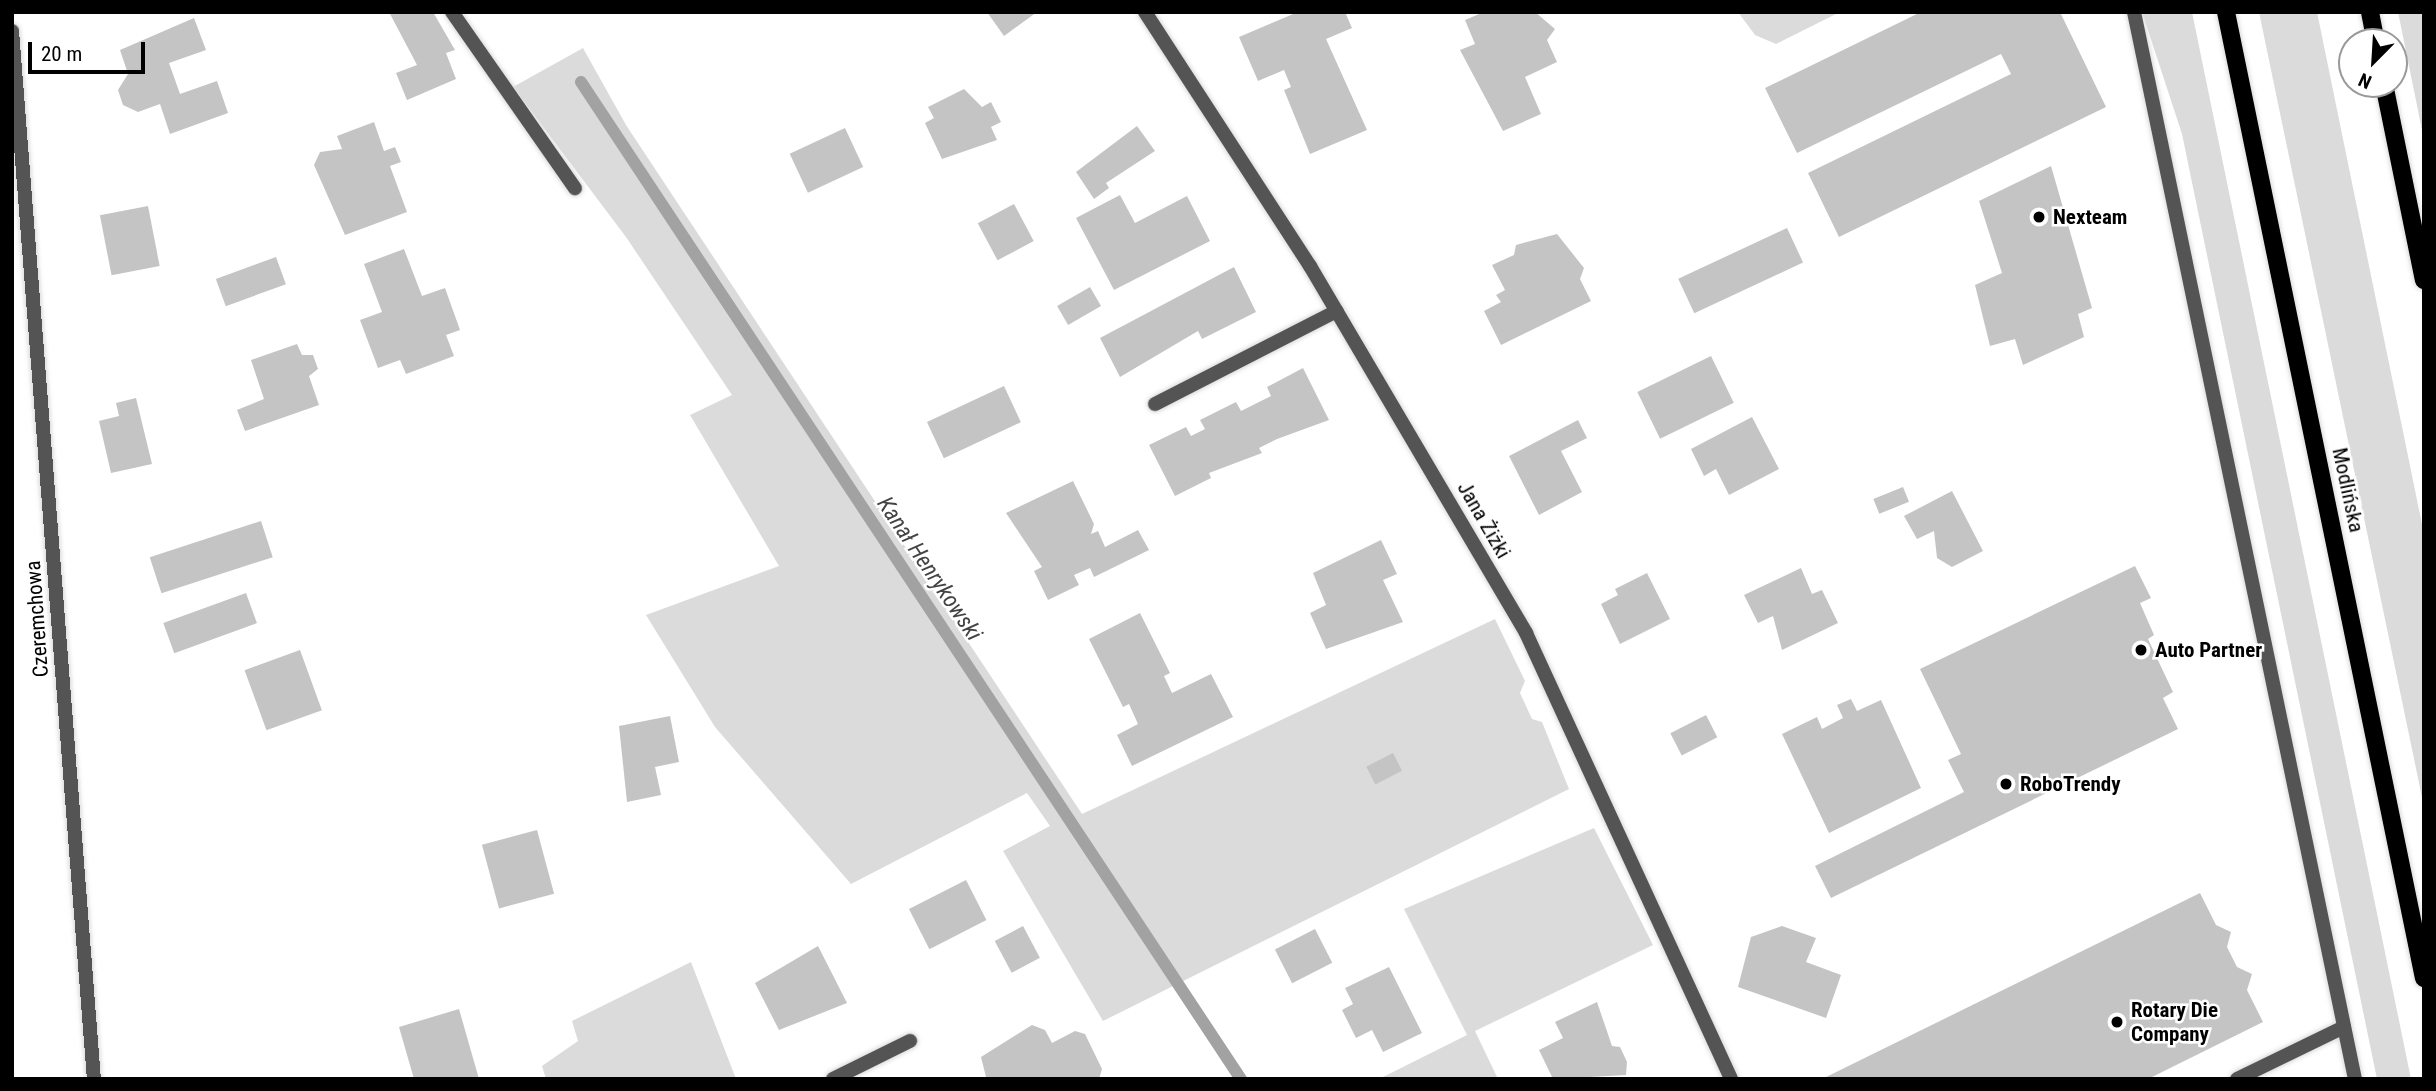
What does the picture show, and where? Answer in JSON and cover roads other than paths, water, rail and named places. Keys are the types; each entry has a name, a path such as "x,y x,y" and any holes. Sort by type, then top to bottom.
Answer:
{"main road":[{"name":"Modlińska","path":"2226,12 2424,978"},
{"path":"2387,98 2424,280"}],"street":[{"path":"452,12 575,188"},
{"name":"Jana Żiżki","path":"1145,12 1337,312 1526,633 1731,1079"},
{"path":"2134,12 2355,1079"},
{"name":"Czeremchowa","path":"12,30 94,1079"},
{"path":"1155,404 1337,312"},
{"path":"2237,1079 2344,1027"},
{"path":"833,1079 910,1041"}],"waterway":[{"name":"Kanał Henrykowski","path":"581,82 1241,1079"}],"place":[{"name":"Nexteam","path":"2039,217"},
{"name":"Auto Partner","path":"2141,650"},
{"name":"RoboTrendy","path":"2006,784"},
{"name":"Rotary Die Company","path":"2117,1022"}]}
